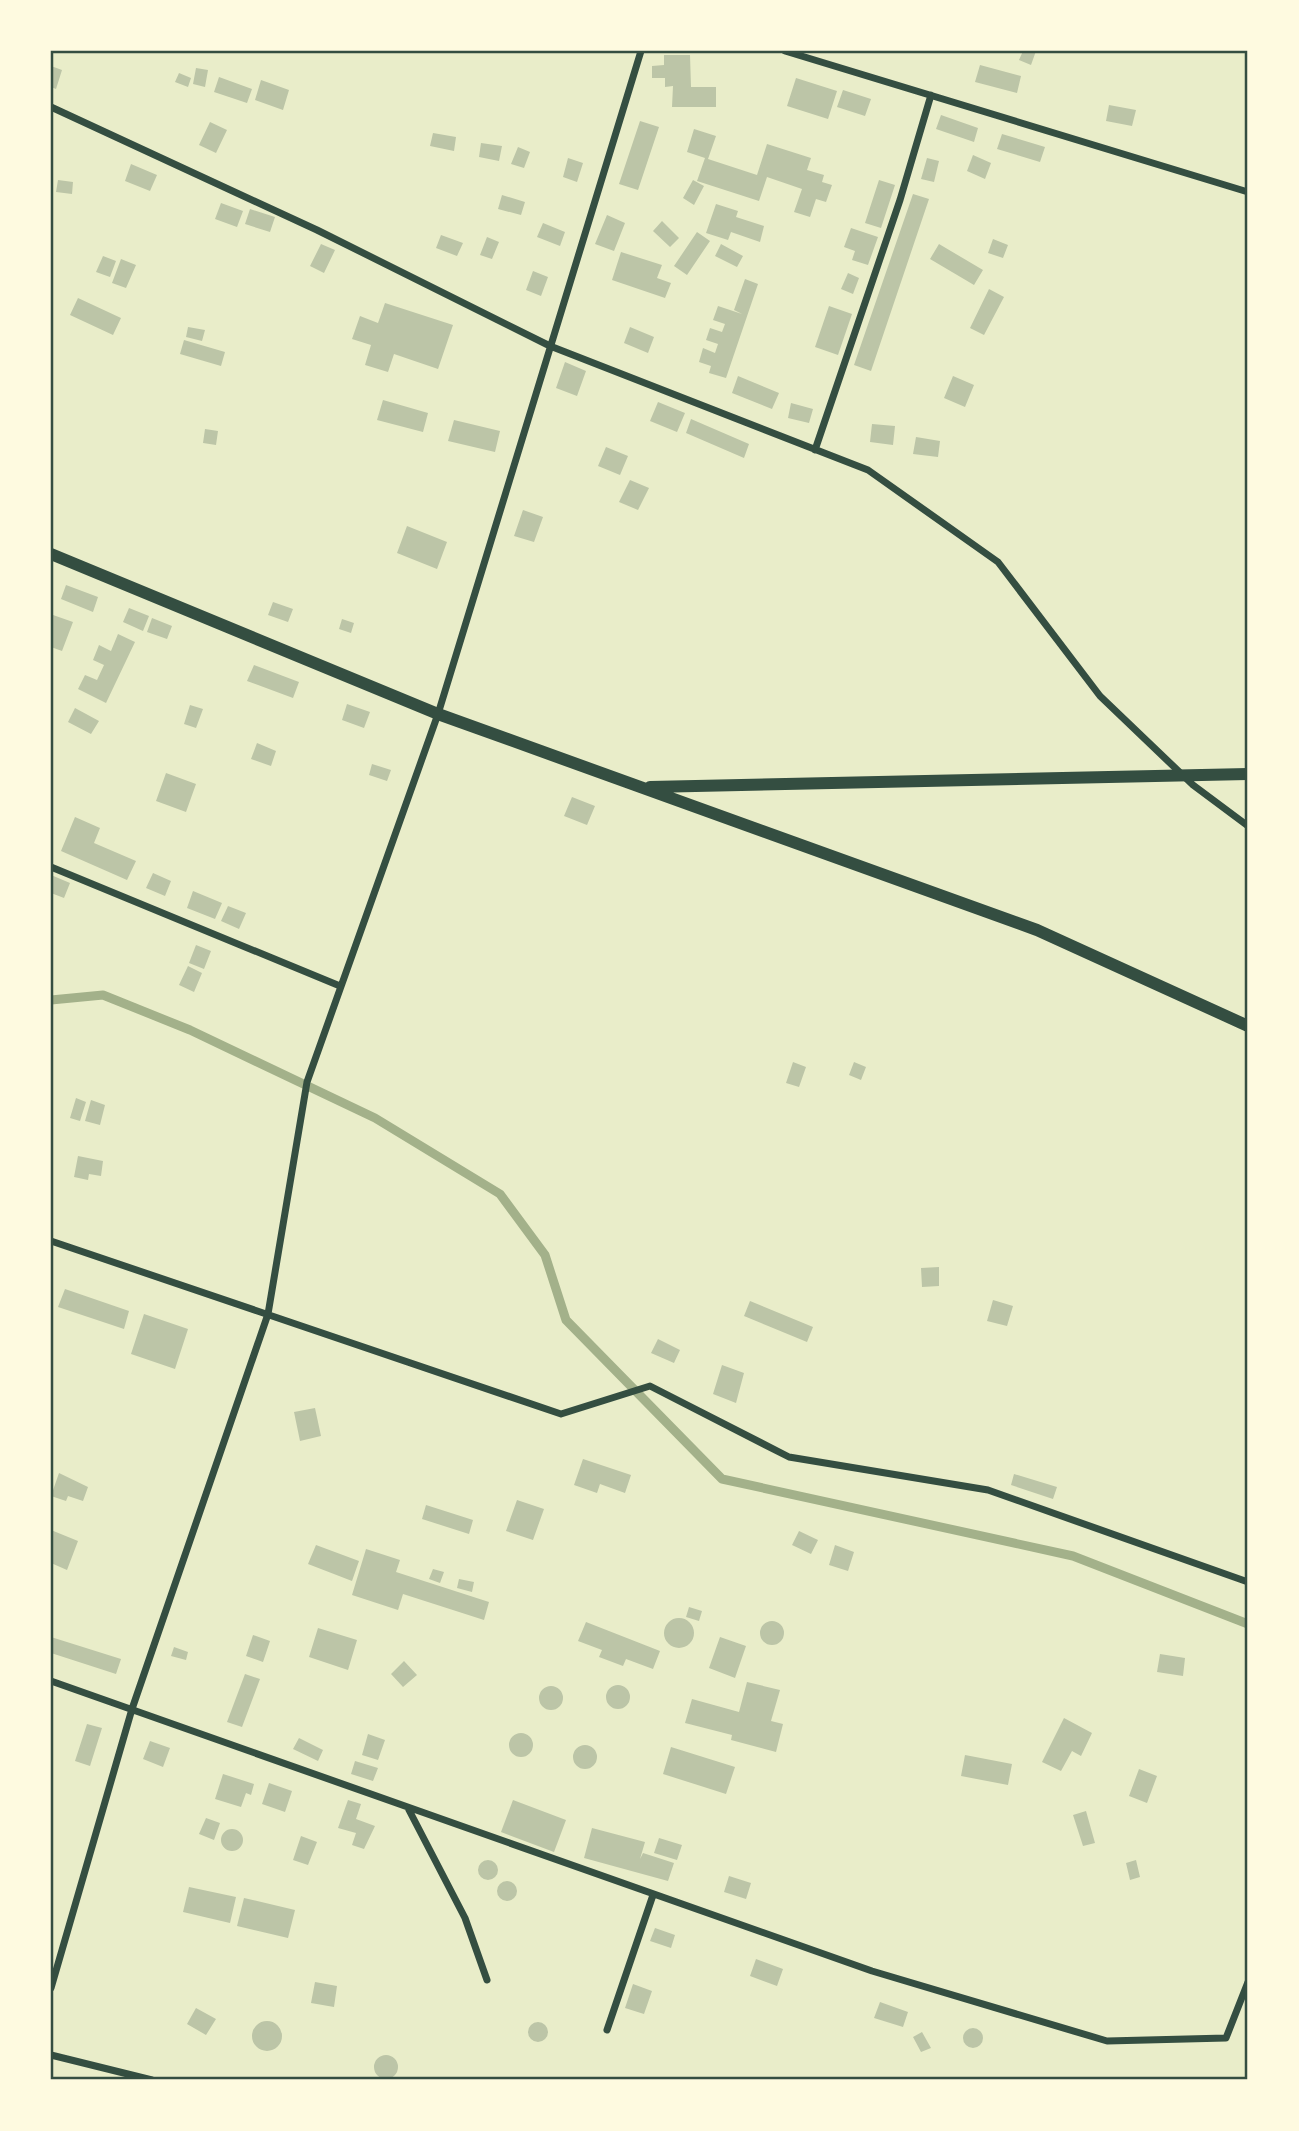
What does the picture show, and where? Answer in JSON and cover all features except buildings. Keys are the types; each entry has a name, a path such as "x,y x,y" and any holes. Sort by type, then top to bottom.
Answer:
{"street":[{"path":"51,1988 132,1709 268,1314 307,1082 438,714 641,51"},
{"path":"785,51 1248,192"},
{"path":"816,450 900,200 931,95"},
{"path":"51,107 304,225 551,346 868,470 998,562 1100,696 1183,776 1248,826"},
{"path":"51,554 438,714 1037,930 1248,1026"},
{"path":"641,787 1248,774"},
{"path":"51,867 340,986"},
{"path":"51,1241 561,1414 650,1386 789,1457 988,1490 1248,1582"},
{"path":"51,1681 409,1810 872,1971 1107,2040 1226,2038 1248,1982"},
{"path":"409,1810 465,1918 487,1980"},
{"path":"607,2030 653,1895"},
{"path":"51,2055 152,2080"}],"waterway":[{"path":"51,1000 103,995 190,1030 375,1118 500,1194 545,1255 566,1320 722,1479 1073,1556 1248,1624"}]}
